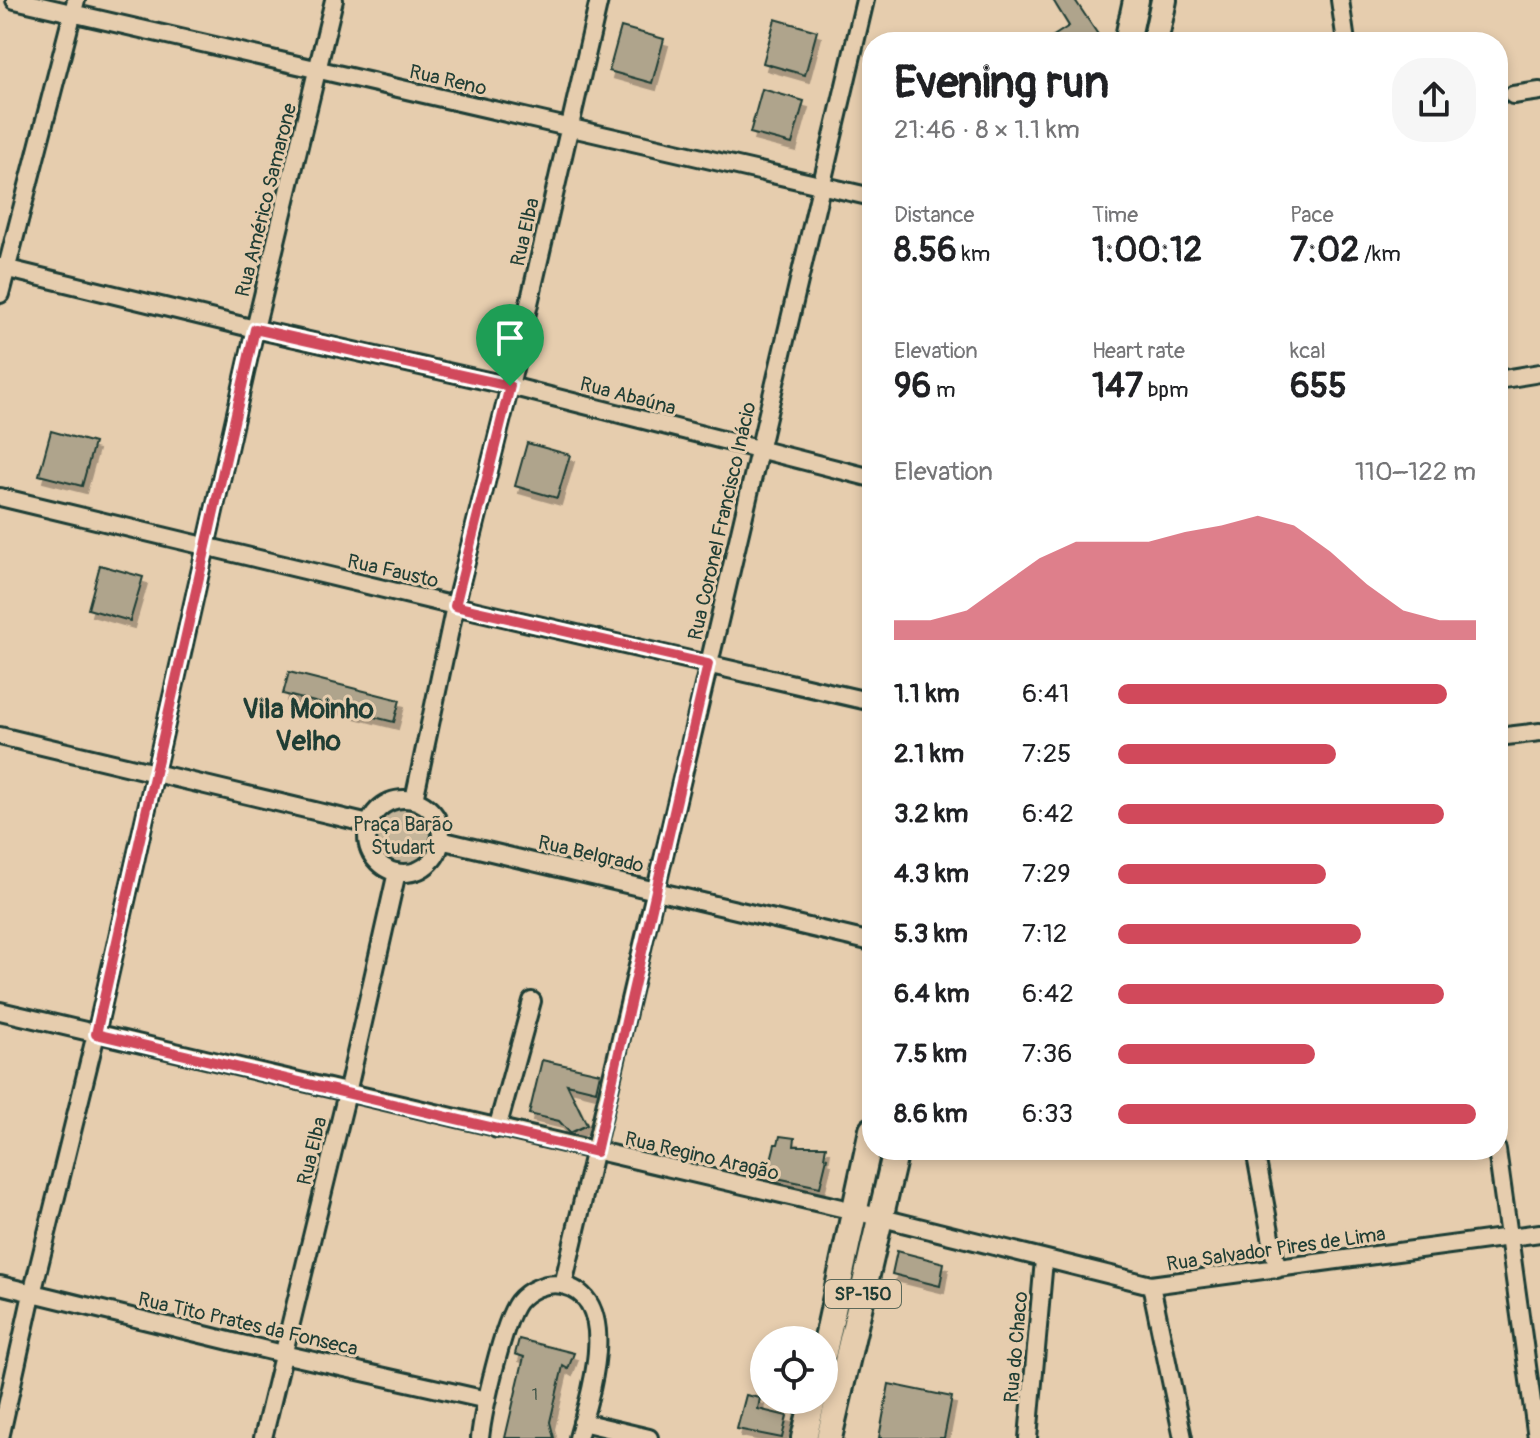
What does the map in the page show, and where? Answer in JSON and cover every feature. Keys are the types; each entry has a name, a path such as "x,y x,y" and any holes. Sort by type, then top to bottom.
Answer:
{"highway":[{"path":"1129,32 1136,0"},
{"path":"1157,32 1164,0"},
{"name":"SP-150","path":"830,1326 865,1160"},
{"name":"SP-150","path":"829,1438 894,1160"},
{"path":"804,1438 810,1414"}],"street":[{"name":"Rua Reno","path":"15,0 75,7 318,70 862,195"},
{"name":"Rua Américo Samarone","path":"0,1438 96,1034 255,329 334,0"},
{"name":"Rua Elba","path":"414,800 455,606 510,386 599,0"},
{"name":"Rua Coronel Francisco Inácio","path":"563,1285 865,0"},
{"path":"1340,0 1345,32"},
{"path":"0,294 3,268 75,7"},
{"path":"1513,95 1540,91"},
{"name":"Rua Abaúna","path":"3,268 510,386 862,476"},
{"path":"1508,378 1540,373"},
{"name":"Rua Fausto","path":"0,497 862,700"},
{"path":"1508,736 1540,732"},
{"path":"0,736 369,824"},
{"path":"414,800 431,811 437,820 438,850 426,866 397,872 385,868 375,859 367,836 369,824 374,814 392,801 414,800"},
{"name":"Rua Belgrado","path":"440,840 862,940"},
{"name":"Rua Elba","path":"263,1438 397,872"},
{"path":"497,1129 532,1001"},
{"name":"Rua Regino Aragão","path":"0,1011 881,1217"},
{"path":"1257,1160 1277,1269"},
{"path":"1498,1160 1537,1438"},
{"name":"Rua Salvador Pires de Lima","path":"881,1217 1151,1285 1540,1233"},
{"name":"Rua do Chaco","path":"1028,1438 1044,1260"},
{"name":"Rua Tito Prates da Fonseca","path":"0,1285 487,1400"},
{"path":"480,1438 509,1320 517,1304 527,1293 540,1286 563,1285 584,1297 597,1320 599,1337 580,1430 649,1438"},
{"path":"1151,1285 1183,1438"}],"green space":[{"name":"Praça Barão Studart","path":"403,806 415,808 424,815 431,824 431,848 424,857 415,864 403,866 391,864 382,857 375,848 373,836 375,824 382,815 391,808"}],"building":[{"path":"1053,0 1075,0 1096,32 1060,32 1069,26"},
{"path":"775,19 817,31 805,75 763,63"},
{"path":"621,27 664,39 652,83 609,71"},
{"path":"762,89 804,101 792,144 750,133"},
{"path":"51,431 94,443 82,486 39,475"},
{"path":"527,443 570,455 557,498 515,486"},
{"path":"100,565 143,577 130,621 88,609"},
{"path":"289,672 400,700 394,722 283,694"},
{"path":"542,1060 600,1073 596,1091 567,1084 587,1125 570,1133 559,1121 529,1114"},
{"path":"780,1136 795,1138 794,1146 826,1146 824,1157 827,1158 820,1187 767,1176"},
{"path":"897,1251 944,1263 940,1286 892,1274"},
{"path":"519,1339 574,1353 568,1369 563,1366 550,1422 554,1438 505,1438 524,1357 515,1354"},
{"path":"889,1384 952,1397 944,1438 879,1438"},
{"path":"746,1395 750,1396 750,1414 787,1416 782,1438 737,1429"}],"district":[{"name":"Vila Moinho Velho","path":"308,725"}],"route":[{"path":"255,329 510,386 455,606 708,664 596,1152 96,1034 255,329"}]}
